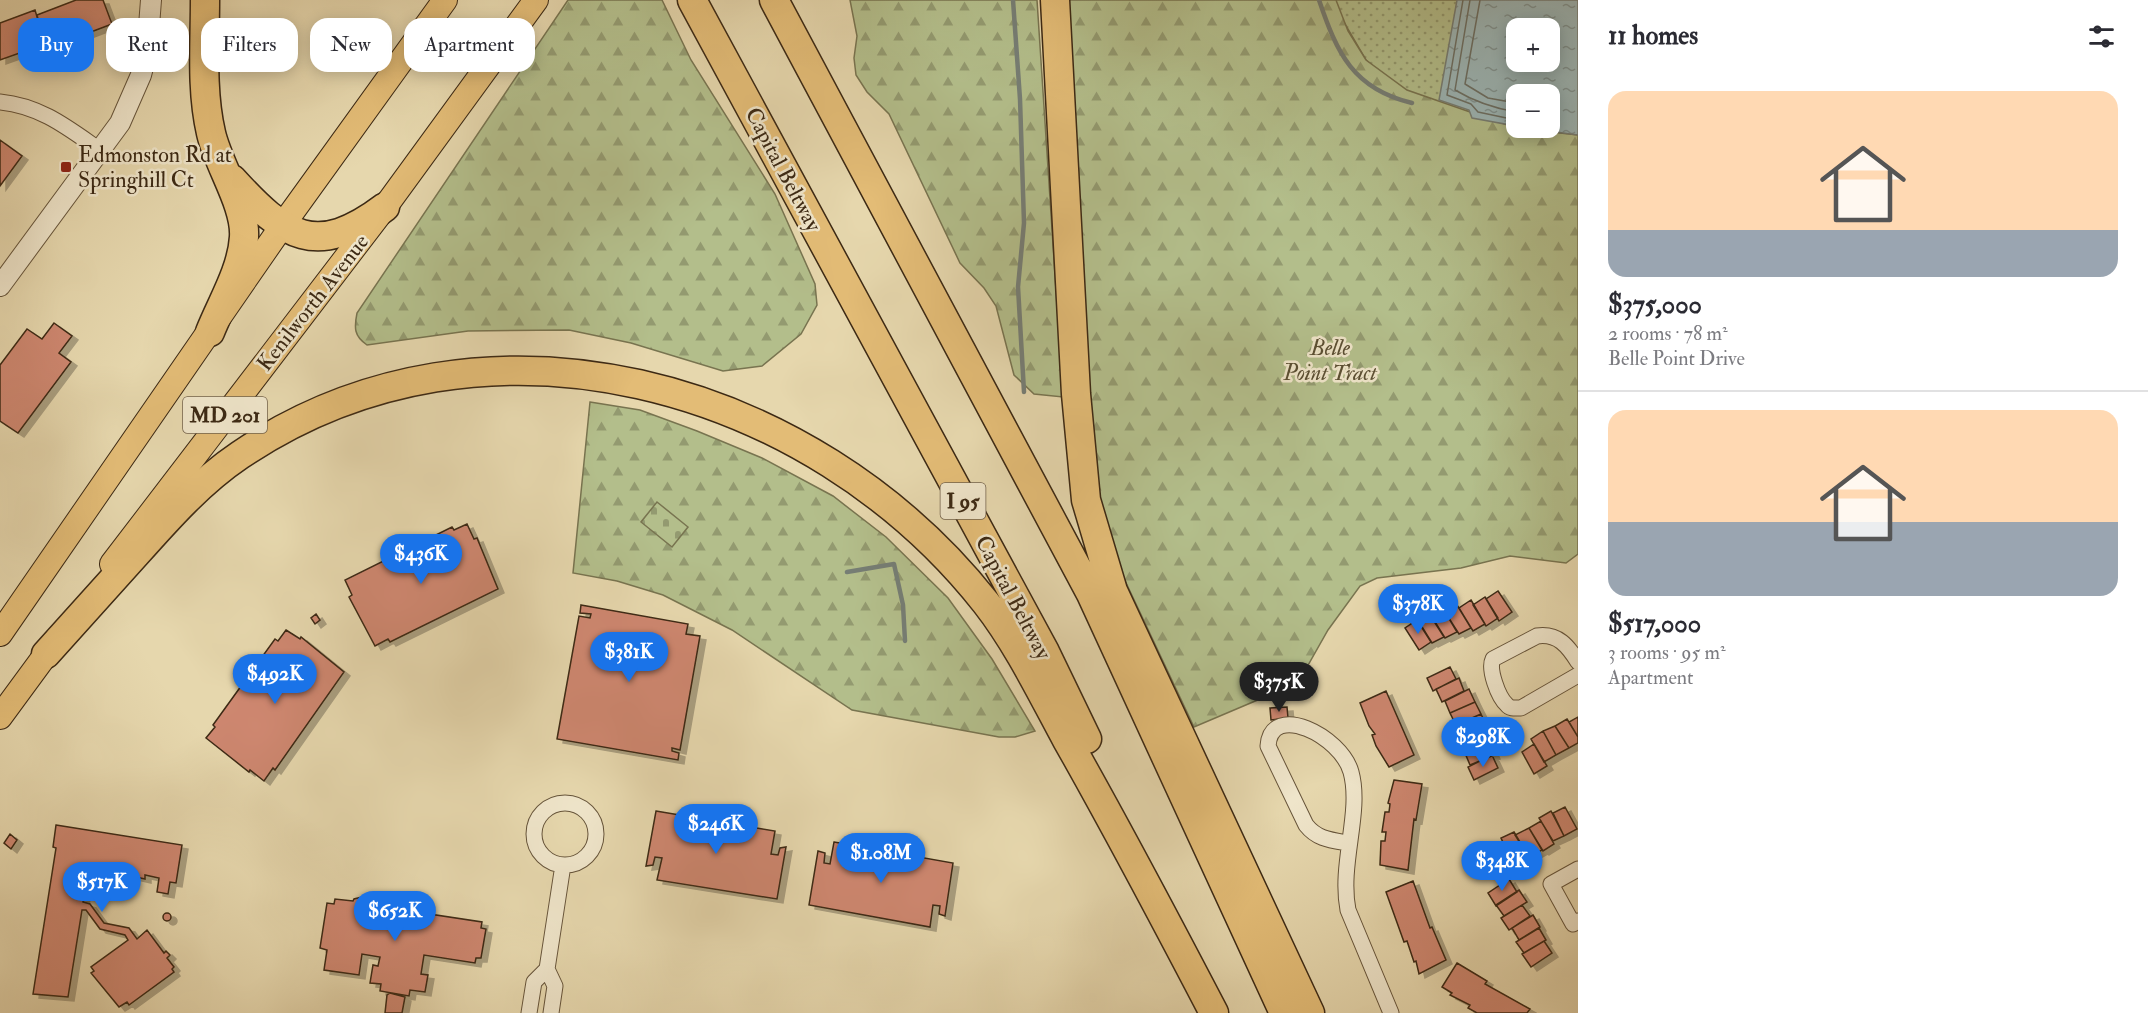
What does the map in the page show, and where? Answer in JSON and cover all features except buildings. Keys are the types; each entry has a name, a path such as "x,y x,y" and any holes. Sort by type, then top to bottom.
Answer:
{"highway":[{"path":"205,0 206,106 215,150 242,218 244,234 238,265 210,332"},
{"name":"Capital Beltway","path":"692,0 1045,652 1142,854 1214,1013"},
{"path":"774,0 1091,594 1284,1013"},
{"path":"1055,0 1076,394 1086,500 1113,591 1310,1013"},
{"path":"223,168 249,198 282,226 302,235 332,236 364,223 385,207"},
{"path":"46,654 196,491 238,456 312,414 353,398 397,386 482,372 523,370 574,374 668,391 766,427 859,480 914,526 987,604 1013,643 1081,764 1214,1013"}],"main road":[{"name":"MD 201","path":"0,634 282,226 445,0"},
{"name":"Kenilworth Avenue","path":"0,717 143,522 385,207 536,0"}],"street":[{"path":"0,286 120,123 141,75 147,52 151,0"},
{"path":"0,102 27,106 44,113 101,151"},
{"path":"1578,662 1557,637 1545,635 1537,636 1493,659 1490,671 1507,705 1513,708 1521,708 1578,675"},
{"path":"1348,843 1314,835 1306,825 1268,746 1271,735 1279,728 1296,726 1317,731 1334,744 1346,760 1353,784 1348,843 1344,875 1348,910 1391,1013"},
{"path":"558,804 568,804 582,808 589,814 596,830 596,840 583,859 562,865 550,861 540,851 534,832 542,814 558,804"},
{"path":"529,1013 534,982 546,969 562,865"},
{"path":"1576,922 1551,884 1578,869"},
{"path":"546,969 555,986 551,1013"}],"green space":[{"path":"568,0 662,0 691,60 775,194 815,284 817,305 801,334 762,366 723,371 631,343 569,330 468,331 367,345 357,335 355,327 357,313 519,72 535,72 535,49"},
{"path":"850,0 1037,0 1063,397 1034,394 1014,375 996,306 984,288 960,263 889,114 867,92 856,75 854,58 857,36"},
{"name":"Belle Point Tract","path":"1067,0 1336,0 1348,31 1366,60 1407,90 1506,125 1506,138 1560,138 1560,133 1578,135 1578,554 1566,563 1510,556 1461,568 1377,578 1360,586 1328,630 1307,667 1267,696 1194,727 1120,570 1099,497 1092,449"},
{"path":"1331,0 1578,0 1578,207 1419,131 1378,70 1366,60"},
{"path":"590,402 640,410 697,431 762,458 833,496 886,537 948,598 992,659 1035,731 1015,737 999,737 852,710 732,630 663,595 617,581 573,573"},
{"path":"657,502 688,527 672,547 641,522"}],"water":[{"path":"1457,0 1578,0 1578,135 1560,133 1560,84 1506,84 1506,124 1472,118 1469,110 1439,100"}],"waterway":[{"path":"1013,0 1020,99 1024,223 1018,287 1024,392"},
{"path":"1319,0 1333,36 1350,66 1375,88 1392,97 1412,103"},
{"path":"847,572 894,564 903,605 905,641"}],"place":[{"name":"Edmonston Rd at Springhill Ct","path":"66,167"}]}
